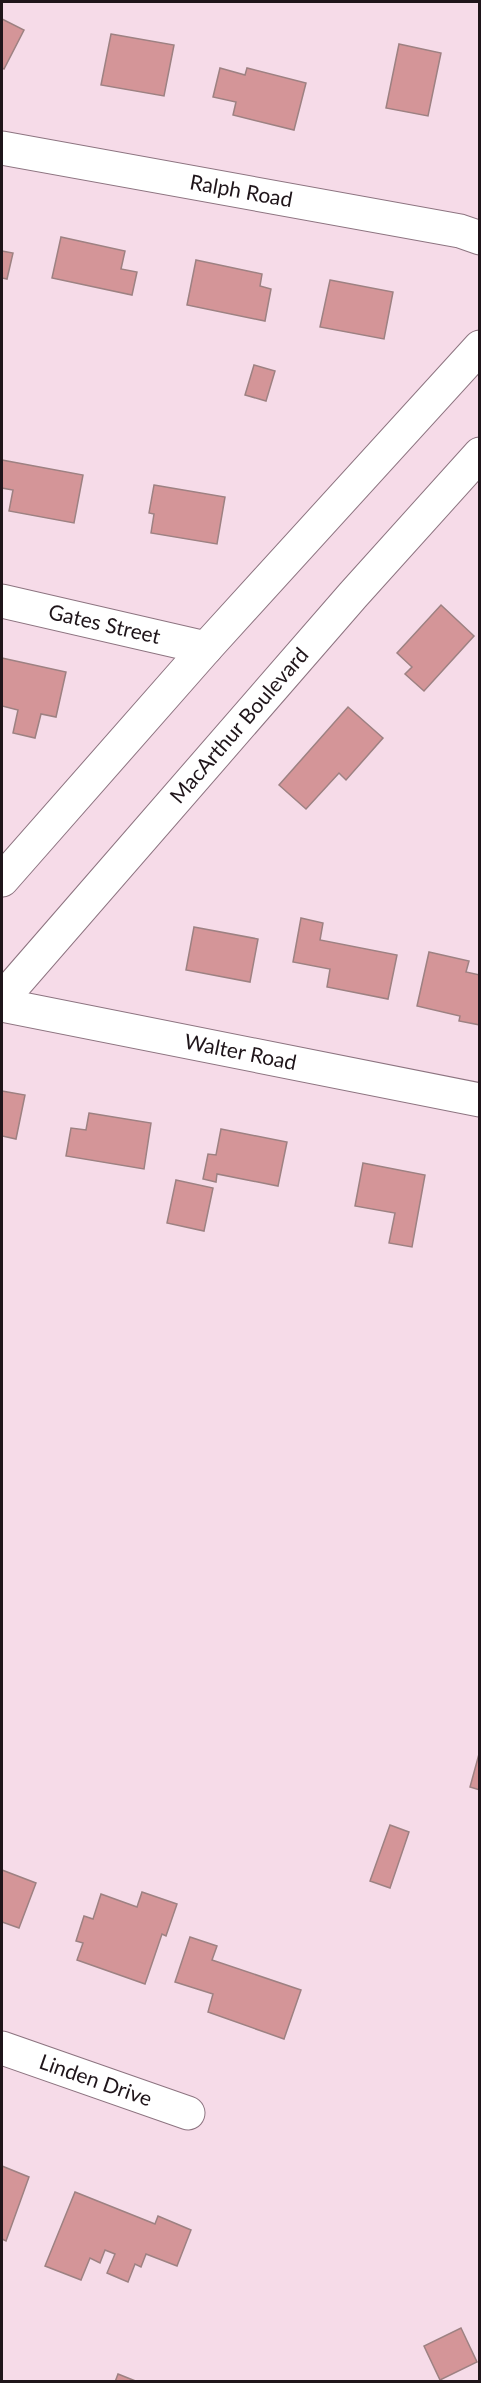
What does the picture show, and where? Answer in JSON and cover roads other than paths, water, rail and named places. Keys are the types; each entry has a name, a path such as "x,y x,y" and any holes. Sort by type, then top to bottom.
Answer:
{"street":[{"name":"Ralph Road","path":"2,148 460,231 480,238"},
{"path":"2,880 206,648 480,347"},
{"name":"MacArthur Boulevard","path":"2,999 353,594 480,454"},
{"name":"Gates Street","path":"2,602 206,648"},
{"name":"Walter Road","path":"2,1005 480,1100"},
{"name":"Linden Drive","path":"2,2048 188,2113"}]}
